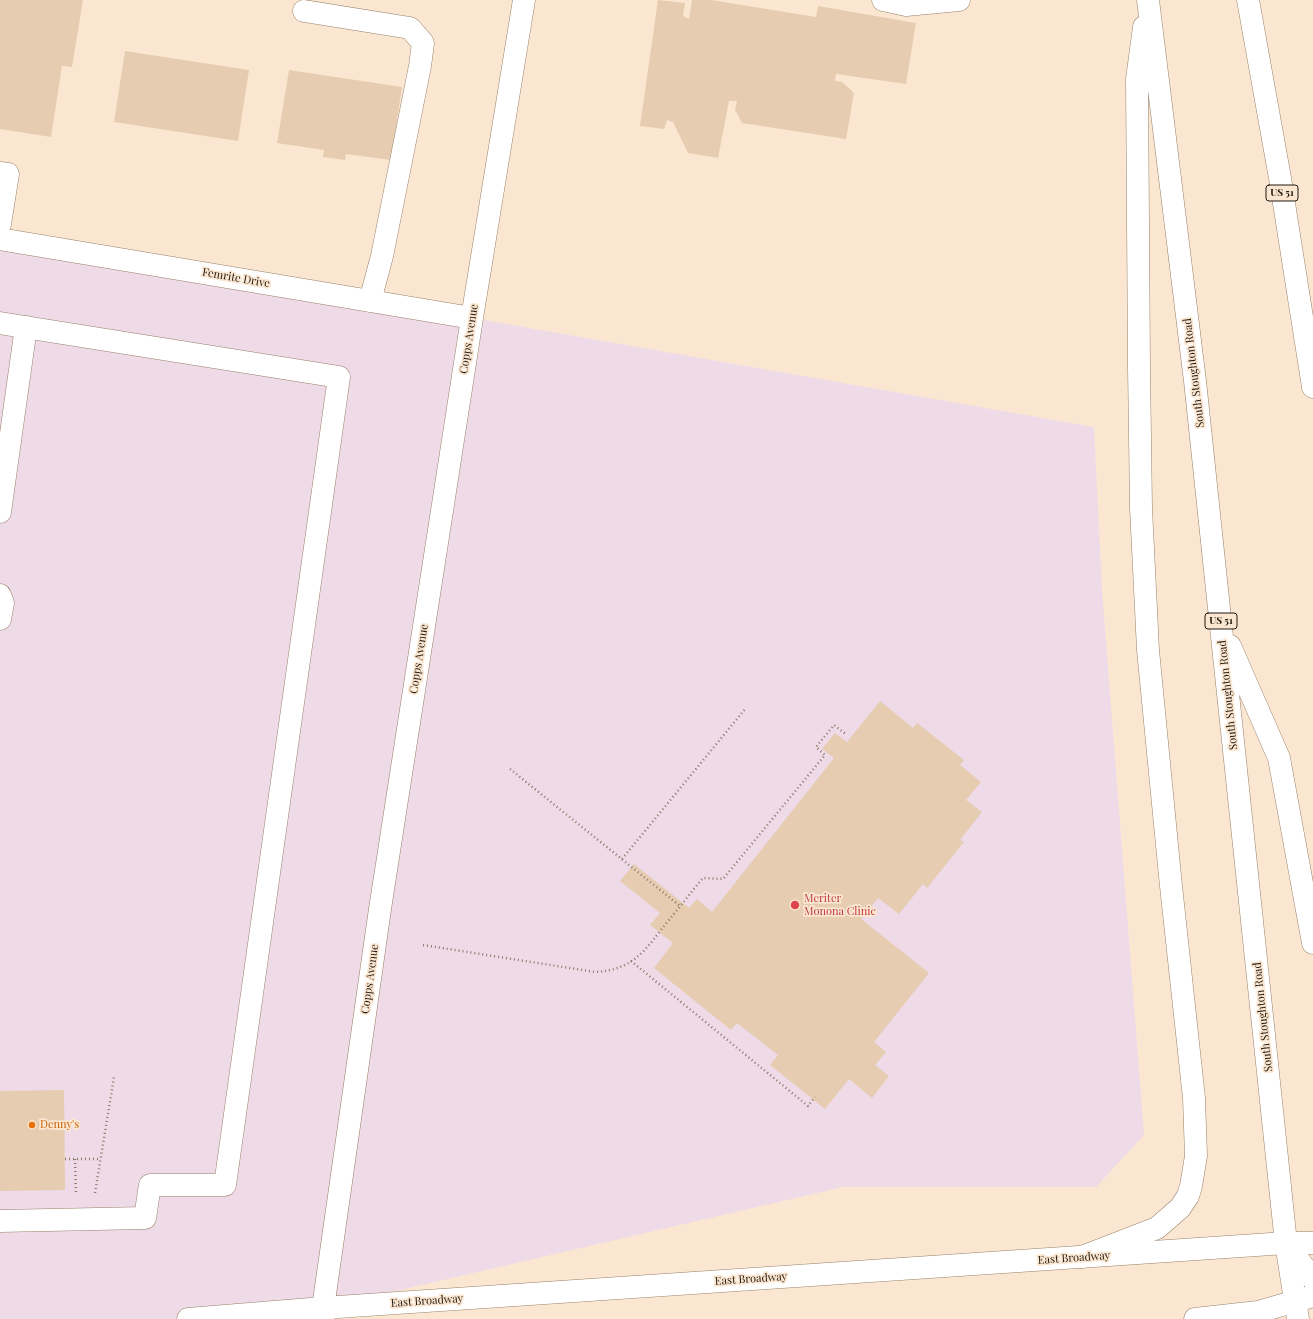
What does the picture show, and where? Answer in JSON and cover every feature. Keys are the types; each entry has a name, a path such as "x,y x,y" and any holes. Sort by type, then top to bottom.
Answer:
{"main road":[{"name":"Copps Avenue","path":"324,1313 380,908 472,318 524,0"},
{"path":"883,0 906,5 959,0"},
{"path":"1082,1257 1157,1228 1180,1208 1188,1196 1196,1156 1194,1098 1171,886 1148,650 1141,508 1137,79 1148,0"},
{"name":"South Stoughton Road","path":"1148,0 1195,381 1286,1243 1302,1305"},
{"name":"US 51","path":"1248,0 1281,186 1313,387"},
{"path":"304,11 410,28 423,43 420,66 382,256 370,301"},
{"path":"0,173 8,174 0,224"},
{"name":"Femrite Drive","path":"0,239 472,318"},
{"path":"0,323 339,377 225,1185 150,1185 145,1218 77,1209 0,1221"},
{"path":"0,512 26,328"},
{"path":"0,595 3,603 0,619"},
{"path":"1221,627 1280,758 1313,943"},
{"path":"1286,1243 1313,1279"},
{"name":"East Broadway","path":"188,1319 324,1313 1082,1257 1286,1243 1313,1243"},
{"path":"1195,1319 1258,1312 1302,1305"}],"path":[{"path":"622,859 746,708"},
{"path":"423,945 595,972 608,971 631,961 645,950 703,878 723,879 825,755 816,747 834,725 847,735"},
{"path":"510,769 680,906"},
{"path":"631,961 808,1106 815,1097"},
{"path":"77,1209 94,1198 114,1077"},
{"path":"65,1159 100,1159"},
{"path":"75,1159 77,1209"}],"shaded area":[{"path":"0,239 472,318 1094,427 1102,590 1144,1135 1096,1187 843,1187 323,1308 188,1319 0,1319"}],"building":[{"path":"0,0 83,0 72,67 62,66 51,137 0,129"},
{"path":"658,0 685,3 683,16 689,19 692,0 711,0 816,17 818,6 916,23 906,84 836,74 835,81 842,82 854,93 846,139 742,123 735,110 737,101 729,101 718,158 688,153 673,122 667,120 664,129 640,126"},
{"path":"125,51 249,70 238,141 114,122"},
{"path":"289,70 402,87 391,160 346,154 345,160 323,157 324,150 277,143"},
{"name":"Meriter Monona Clinic","path":"880,701 913,728 917,723 964,760 960,765 981,782 966,800 982,812 960,840 964,842 927,888 923,884 899,914 878,898 861,919 929,973 874,1042 886,1052 875,1065 889,1076 872,1098 849,1079 825,1109 770,1065 778,1055 737,1023 731,1030 654,968 673,943 650,925 660,913 620,881 634,864 689,908 697,899 712,912 834,758 822,749 835,733 847,742"},
{"name":"Denny's","path":"64,1090 65,1190 0,1191 0,1091"}],"place":[{"name":"Meriter Monona Clinic","path":"795,905"},
{"name":"Denny's","path":"32,1125"}]}
